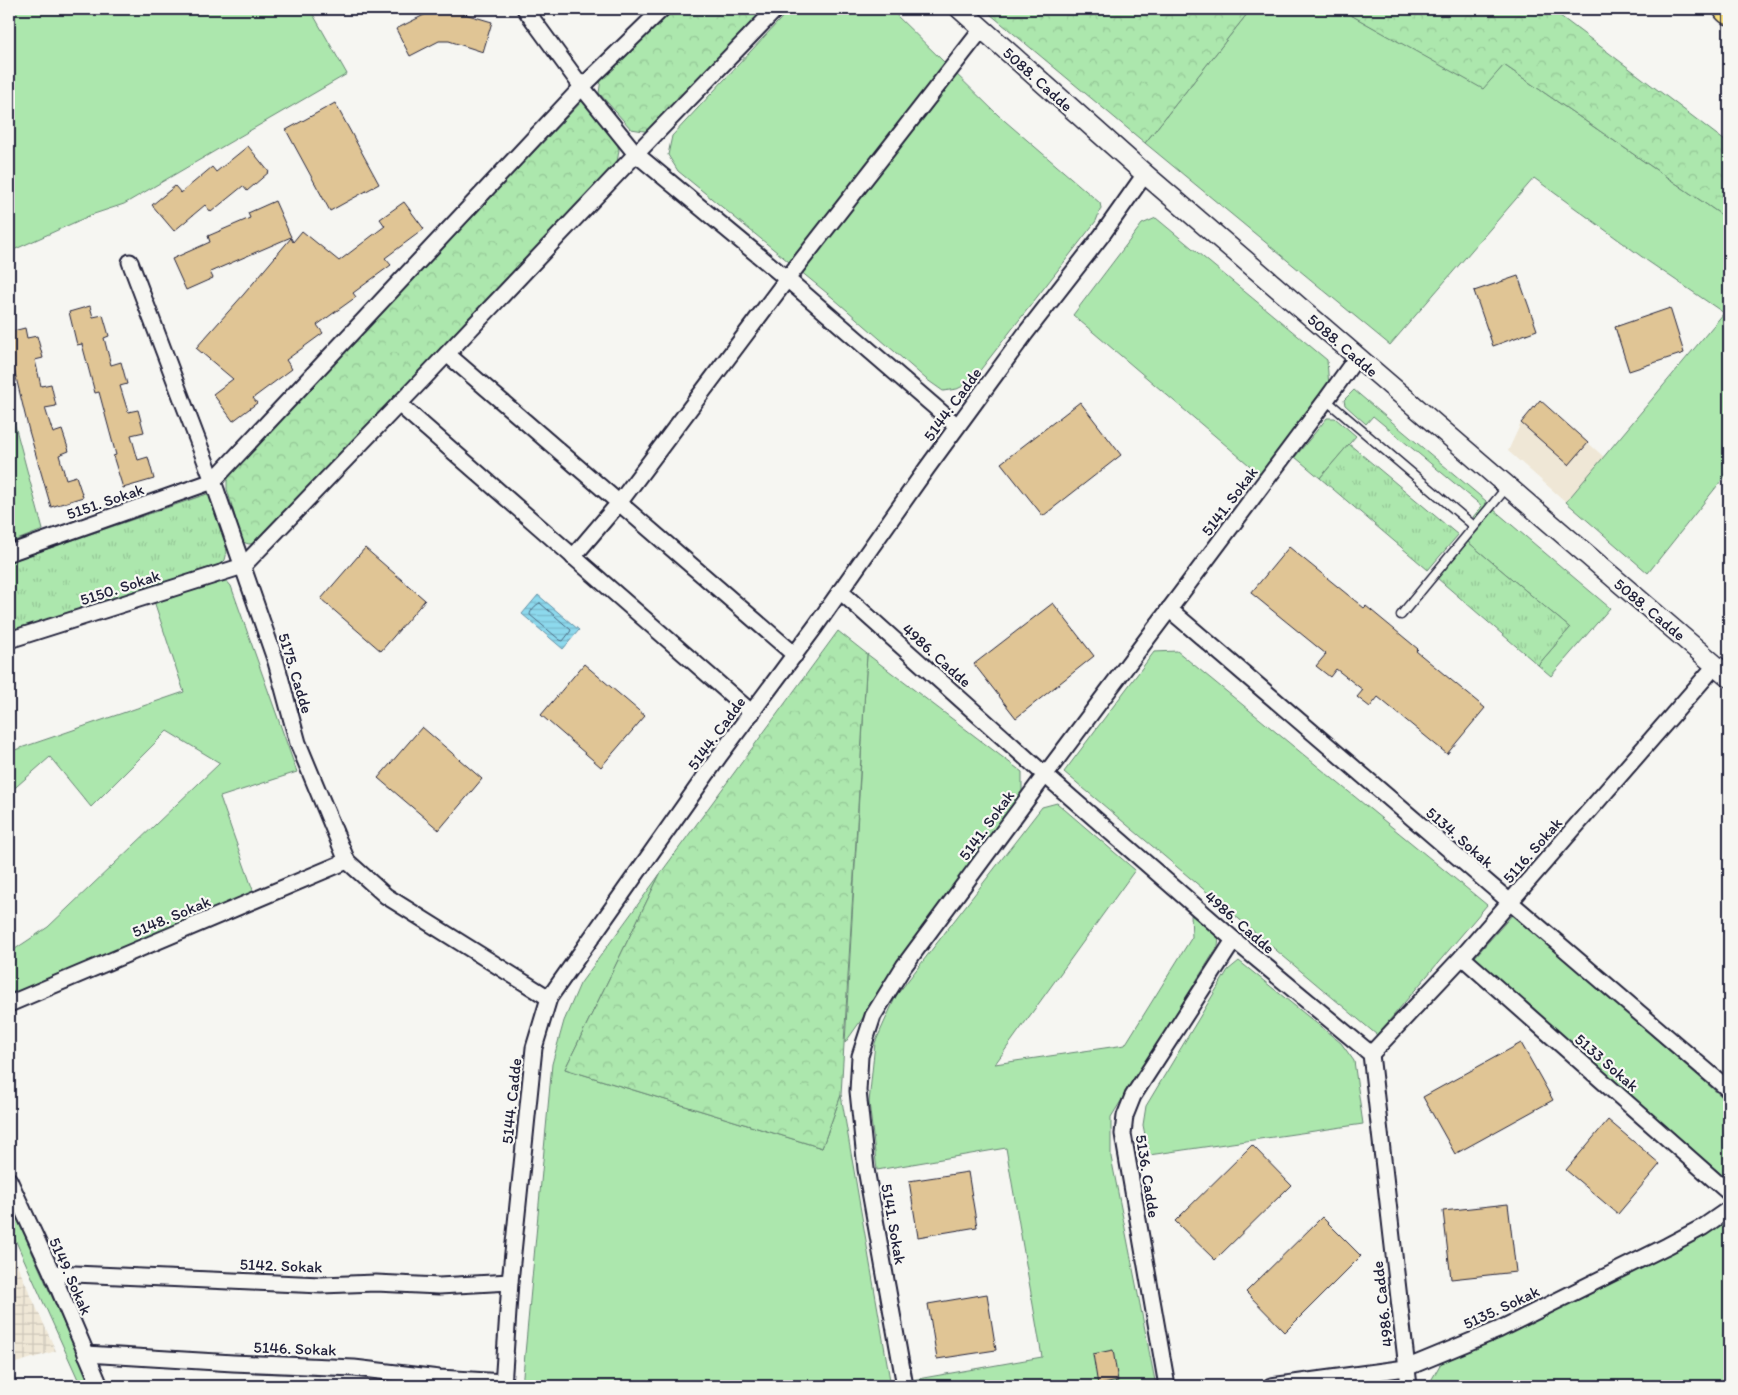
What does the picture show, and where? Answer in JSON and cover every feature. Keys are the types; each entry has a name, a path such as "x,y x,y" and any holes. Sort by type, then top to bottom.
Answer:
{"street":[{"path":"525,9 582,87 636,154 787,279 958,426"},
{"path":"213,481 582,87 662,9"},
{"path":"243,566 776,9"},
{"name":"5088. Cadde","path":"960,9 1145,174 1723,671"},
{"path":"573,556 619,503 787,279 982,29"},
{"name":"5144. Cadde","path":"503,1384 510,1282 534,1048 549,998 958,426 1025,334 1102,235 1145,174"},
{"name":"5175. Cadde","path":"130,262 243,566 276,662 298,743 347,861 386,896 549,998"},
{"path":"447,354 794,655"},
{"name":"5141. Sokak","path":"905,1386 866,1169 858,1091 860,1056 873,1016 904,966 1357,357"},
{"path":"399,404 752,713"},
{"name":"5151. Sokak","path":"9,553 213,481"},
{"name":"5150. Sokak","path":"9,640 243,566"},
{"name":"4986. Cadde","path":"840,591 1045,775 1234,940 1371,1054 1409,1386"},
{"name":"5134. Sokak","path":"1169,609 1729,1090"},
{"name":"5116. Sokak","path":"1371,1054 1723,671"},
{"name":"5148. Sokak","path":"9,1004 347,861"},
{"name":"5136. Cadde","path":"1167,1386 1123,1134 1125,1116 1133,1096 1234,940"},
{"name":"5133 Sokak","path":"1462,957 1729,1193"},
{"name":"5149. Sokak","path":"9,1180 52,1273 100,1386"},
{"name":"5135. Sokak","path":"1270,1386 1406,1368 1498,1330 1667,1246 1703,1227 1729,1209"},
{"name":"5142. Sokak","path":"52,1273 321,1285 376,1283 439,1286 510,1282"},
{"name":"5146. Sokak","path":"86,1354 354,1368 503,1384"}],"lane":[{"path":"1326,400 1474,526"},
{"path":"1401,615 1507,487"}],"shaded area":[{"path":"1540,400 1604,457 1566,502 1508,451 1521,423"},
{"path":"9,1247 56,1351 9,1365"}],"green space":[{"path":"9,9 310,9 347,74 124,204 91,215 9,252"},
{"path":"670,9 768,9 651,132 631,129 599,93 601,79"},
{"path":"790,9 890,9 998,115 1100,203 1101,208 1096,221 971,382 957,389 943,391 926,379 833,298 678,171 668,155 672,136"},
{"path":"984,9 1251,9 1145,143"},
{"path":"1251,9 1340,9 1483,88 1504,65 1729,220 1729,471 1648,573 1566,502 1724,313 1649,262 1534,178 1390,345 1145,143"},
{"path":"1340,9 1551,9 1729,144 1729,220 1504,65 1483,89"},
{"path":"584,99 615,137 619,150 617,163 265,538 254,544 242,541 227,489 227,481 230,474"},
{"path":"1156,218 1327,360 1329,387 1262,476 1073,315 1142,224"},
{"path":"1354,390 1486,501 1485,503 1488,506 1476,519 1473,517 1482,506 1373,416 1366,424 1345,405 1344,400"},
{"path":"9,403 43,530 9,543"},
{"path":"1327,418 1335,418 1356,436 1320,478 1295,457"},
{"path":"1349,444 1458,535 1428,570 1320,478"},
{"path":"207,494 214,497 227,552 225,560 219,566 9,634 9,562"},
{"path":"1493,509 1610,608 1551,676 1538,665 1570,628 1468,542 1483,525 1481,523"},
{"path":"1468,542 1570,628 1538,665 1437,578"},
{"path":"225,579 231,586 297,772 220,797 254,893 9,1001 9,953 48,927 220,763 167,731 91,807 50,757 9,793 9,752 184,692 154,601"},
{"path":"838,631 867,654 841,1095 822,1148 565,1069 660,874"},
{"path":"1177,651 1487,905 1377,1035 1064,772 1154,652"},
{"path":"867,654 1022,772 1022,793 845,1043"},
{"path":"1057,803 1135,870 995,1064 1125,1045 1192,937 1191,915 1219,937 1218,946 1111,1117 1111,1157 1156,1386 915,1386 912,1380 1042,1357 1006,1148 877,1170 869,1102 875,1043 896,996 1042,807"},
{"path":"660,874 565,1069 822,1148 841,1095 891,1386 522,1386 552,1064 564,1021 580,984"},
{"path":"1513,914 1729,1103 1729,1181 1474,958"},
{"path":"1239,961 1341,1043 1354,1061 1363,1124 1149,1155 1143,1125 1146,1106 1228,970"},
{"path":"9,1201 92,1386 81,1386 9,1226"},
{"path":"1729,1217 1729,1386 1428,1386 1441,1363"}],"water":[{"path":"538,595 579,630 563,649 522,614"}],"building":[{"path":"426,9 458,9 458,12 492,22 483,52 449,41 439,41 410,56 396,29 426,14"},
{"path":"335,103 379,184 330,211 286,130"},
{"path":"248,146 269,172 247,191 243,186 211,212 205,205 174,231 152,205 175,186 181,193 212,167 216,172"},
{"path":"275,201 291,237 210,272 213,278 186,290 172,259 210,242 208,236 250,218 248,213"},
{"path":"404,202 424,229 385,258 391,265 353,293 356,297 317,325 323,333 286,360 292,369 253,398 257,403 233,421 213,394 233,379 196,348 291,238 293,242 302,231 339,261 385,226 380,219"},
{"path":"1518,276 1537,330 1493,346 1474,291"},
{"path":"90,306 93,317 103,315 109,336 104,338 111,365 121,362 127,384 120,386 128,412 138,410 144,432 131,435 138,460 148,457 154,479 123,488 113,456 116,455 99,392 95,393 82,344 77,345 69,312"},
{"path":"1670,308 1684,353 1629,371 1615,327"},
{"path":"25,328 27,338 37,336 43,358 35,360 41,386 51,384 56,406 45,408 53,433 62,430 69,451 59,455 66,479 76,476 83,497 51,507 29,431 13,365 11,366 9,357 9,332"},
{"path":"1540,400 1588,443 1569,465 1521,423"},
{"path":"1080,402 1121,455 1043,516 1001,463"},
{"path":"1289,547 1364,608 1366,606 1418,649 1416,651 1485,708 1447,754 1378,697 1370,707 1357,697 1363,690 1336,669 1330,677 1316,666 1326,654 1251,593"},
{"path":"365,548 425,600 381,651 321,599"},
{"path":"1053,603 1094,656 1016,718 974,664"},
{"path":"584,664 645,716 601,767 541,715"},
{"path":"422,727 482,779 439,830 378,778"},
{"path":"1521,1043 1553,1100 1455,1154 1423,1097"},
{"path":"1608,1120 1660,1164 1618,1214 1566,1170"},
{"path":"1252,1145 1291,1185 1215,1260 1175,1221"},
{"path":"968,1172 977,1227 918,1237 909,1181"},
{"path":"1508,1204 1516,1272 1451,1279 1443,1211"},
{"path":"1322,1217 1361,1256 1285,1332 1246,1292"},
{"path":"987,1294 996,1350 937,1359 928,1304"},
{"path":"1113,1350 1118,1381 1098,1385 1093,1354"}]}
